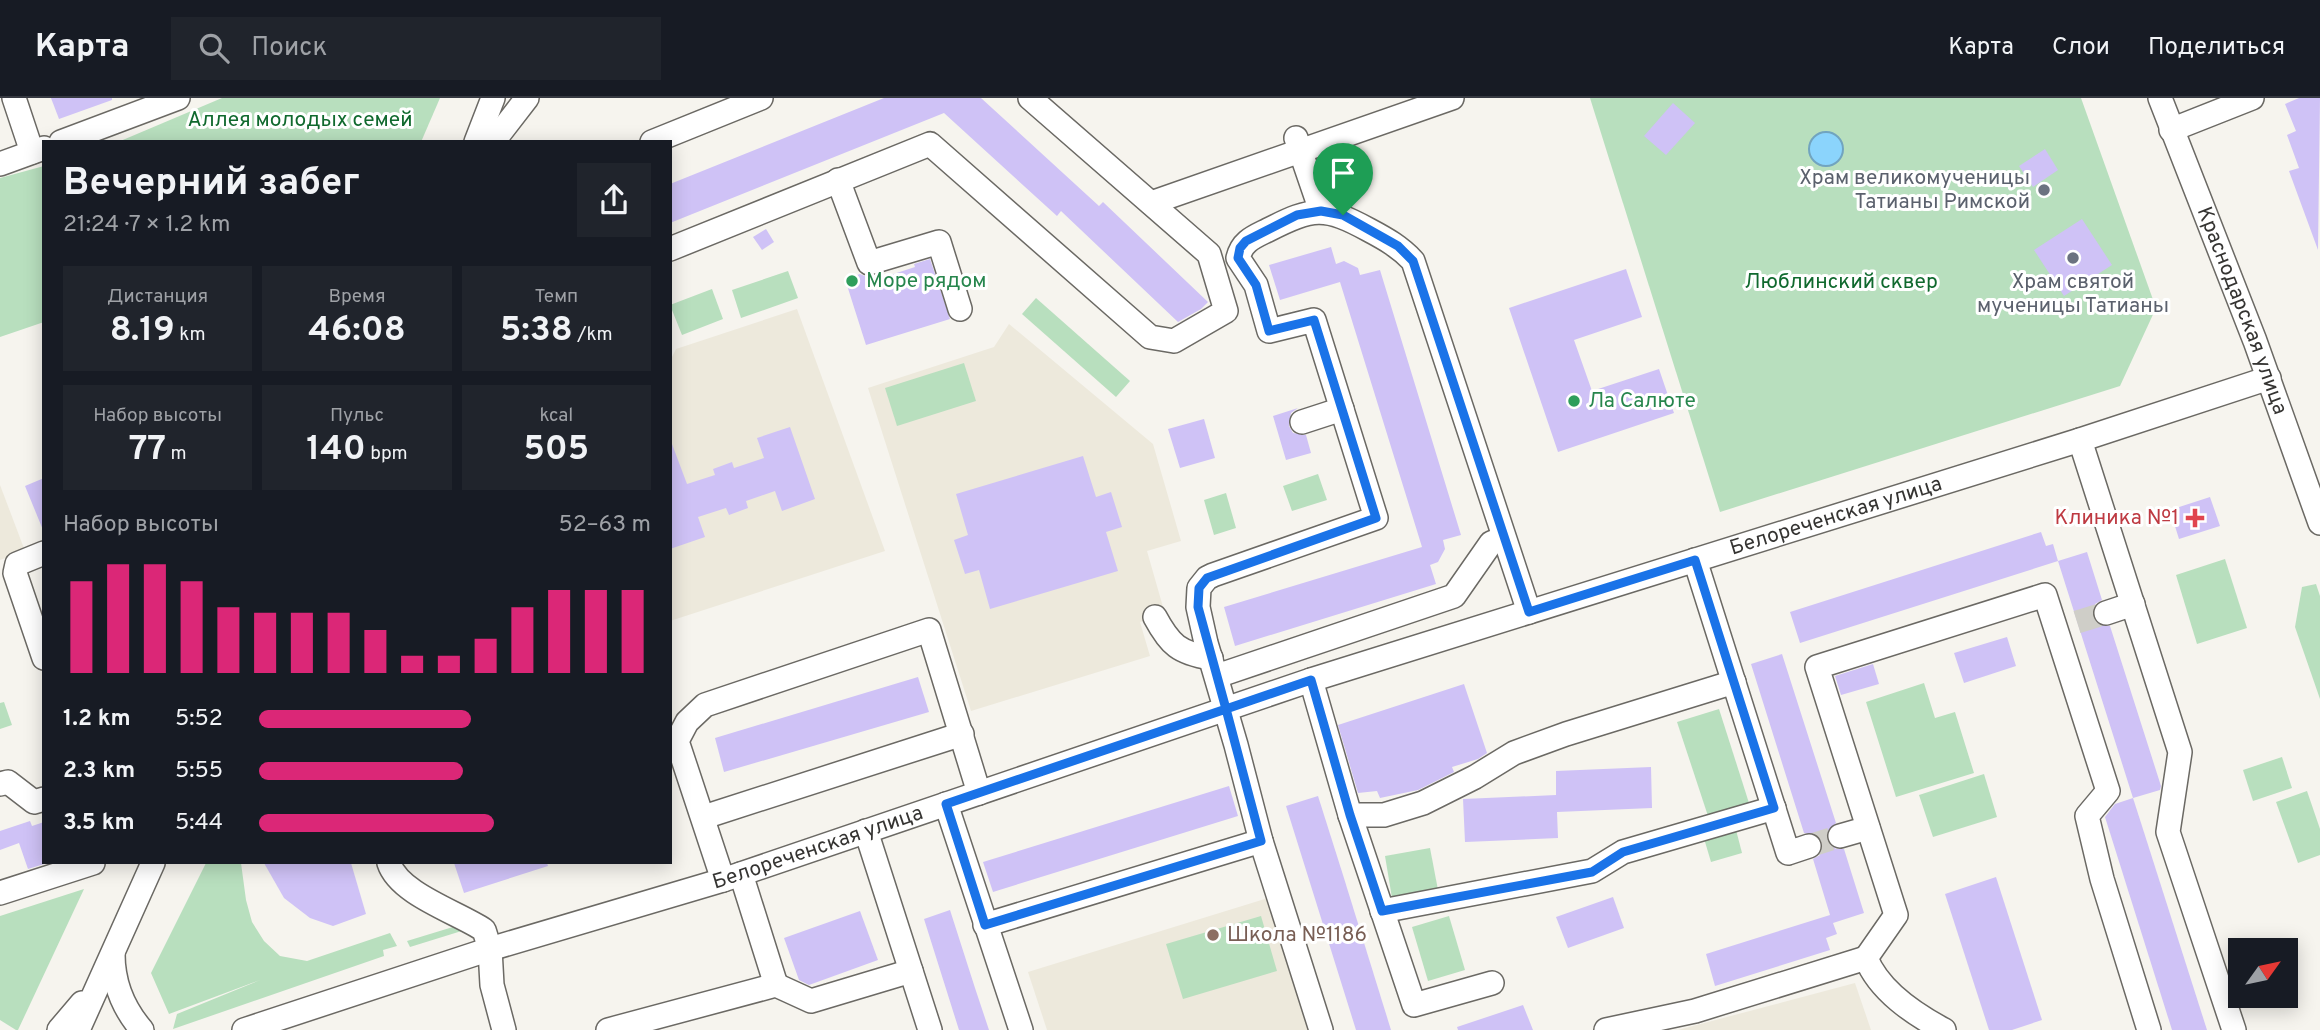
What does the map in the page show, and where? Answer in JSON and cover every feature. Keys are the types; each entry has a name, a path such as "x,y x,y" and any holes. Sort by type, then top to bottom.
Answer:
{"street":[{"path":"0,164 38,150 14,98"},
{"path":"66,140 178,98"},
{"path":"493,140 494,98"},
{"path":"494,140 527,98"},
{"path":"657,140 761,98"},
{"path":"672,248 930,144 1150,338 1174,341 1226,311 1209,254 1030,98"},
{"path":"1150,203 1298,145 1452,98"},
{"name":"Краснодарская улица","path":"2160,98 2269,378 2320,523"},
{"path":"2171,130 2252,98"},
{"path":"1298,145 1321,211"},
{"path":"838,180 869,263 939,242 960,309"},
{"path":"1321,1030 1261,841 1198,607 1199,588 1207,578 1376,518 1314,320 1269,331 1256,285 1238,258 1240,248 1246,241 1297,215 1321,211 1343,215 1398,246 1413,261 1529,612"},
{"name":"Белореченская улица","path":"244,1030 490,949 732,877 1311,680 2080,440 2269,378"},
{"path":"1302,422 1342,409"},
{"path":"2080,440 2180,752 2168,832 2234,1030"},
{"path":"1155,617 1168,640 1184,652 1214,667 1454,596 1491,543 1503,538"},
{"path":"42,554 17,564 15,573 42,652"},
{"path":"1695,560 1788,853 1809,846"},
{"path":"1606,1030 1695,1011 1866,958 1896,915 1817,667 2045,595 2066,625 2108,791 2087,816 2102,879 2149,1030"},
{"path":"2106,612 2133,604"},
{"path":"776,985 732,877 713,853 704,817 674,742 687,722 705,705 929,630 979,793"},
{"path":"1311,680 1350,815 1414,1005 1493,983"},
{"path":"1350,815 1384,815 1423,803 1475,777 1514,753 1566,734 1734,682"},
{"path":"704,817 962,734"},
{"path":"0,784 8,782 34,802 42,800"},
{"path":"946,804 1021,1030"},
{"path":"1382,911 1592,872 1623,852 1774,808"},
{"path":"1840,836 1868,828"},
{"path":"866,831 930,1030"},
{"path":"985,925 1261,841"},
{"path":"0,892 90,864"},
{"path":"78,1030 152,864"},
{"path":"389,864 392,873 429,901 484,930 490,949 492,985 504,1030"},
{"path":"113,950 113,973 121,999 142,1030"},
{"path":"1866,958 1872,972 1915,1014 1944,1030"},
{"path":"608,1030 776,985 811,1001 911,971"},
{"path":"59,1030 101,979"}],"shaded area":[{"path":"797,309 885,551 672,620 672,357 676,349"},
{"path":"1009,324 1153,444 1181,541 1147,551 1165,614 1140,622 1150,656 971,711 868,388 994,347"},
{"path":"0,485 25,551 0,560"},
{"name":"Школа №1186","path":"1268,898 1308,1030 1047,1030 1028,972"},
{"path":"1855,983 1871,1030 1678,1030"}],"green space":[{"name":"Аллея молодых семей","path":"222,98 440,98 422,140 123,140"},
{"name":"Люблинский сквер","path":"1590,98 2081,98 2156,308 2120,386 1720,512"},
{"path":"42,167 42,323 0,337 0,178"},
{"path":"788,271 798,298 741,318 732,290"},
{"path":"712,289 723,319 682,335 672,304"},
{"path":"1036,298 1130,381 1116,397 1022,314"},
{"path":"964,363 976,401 897,426 885,388"},
{"path":"1318,474 1327,500 1292,511 1283,486"},
{"path":"1226,493 1236,528 1214,535 1204,500"},
{"path":"2225,559 2247,628 2197,644 2176,575"},
{"path":"2316,584 2320,596 2320,699 2295,627 2302,587"},
{"path":"1924,683 1935,718 1955,712 1974,773 1896,797 1866,702"},
{"path":"4,702 12,725 0,729 0,703"},
{"path":"1719,709 1749,803 1708,816 1677,722"},
{"path":"2282,757 2292,788 2253,801 2243,770"},
{"path":"1984,774 1997,817 1933,837 1919,795"},
{"path":"2307,791 2320,829 2320,855 2298,863 2276,802"},
{"path":"1735,826 1742,853 1711,862 1703,835"},
{"path":"1430,848 1438,890 1392,898 1385,856"},
{"path":"206,864 241,864 252,922 264,941 280,956 307,961 390,933 397,946 383,950 384,956 173,1029 177,1014 260,980 169,1014 151,973"},
{"path":"84,889 16,1030 0,1020 0,916"},
{"path":"1261,916 1277,971 1183,999 1166,944"},
{"path":"1449,916 1465,970 1428,981 1412,927"},
{"path":"466,923 468,929 410,947 407,941"}],"water":[{"path":"1826,132 1838,137 1843,149 1838,161 1826,166 1814,161 1809,149 1814,137"}],"building":[{"path":"51,98 112,98 112,100 59,119"},
{"path":"884,98 981,98 1099,206 1103,202 1208,302 1178,322 1061,211 1057,216 944,113 672,222 672,183"},
{"path":"2299,98 2320,98 2318,250 2289,171 2299,168 2287,135 2296,131 2285,104"},
{"path":"1673,103 1695,123 1666,155 1644,136"},
{"path":"2045,149 2058,170 2033,187 2019,166"},
{"name":"Храм святой мученицы Татианы","path":"2082,219 2112,265 2064,296 2034,250"},
{"path":"766,229 774,242 762,250 753,237"},
{"path":"1331,247 1336,264 1344,261 1358,268 1360,275 1380,270 1461,535 1443,540 1445,549 1438,562 1430,565 1436,584 1235,646 1224,607 1422,547 1340,282 1280,300 1269,265"},
{"path":"930,259 950,319 866,345 845,279 860,274 867,277 869,282 915,267 914,264"},
{"path":"1626,269 1642,317 1574,340 1592,391 1659,369 1674,413 1558,452 1509,308"},
{"path":"1298,408 1291,413 1289,426 1293,433 1306,435 1311,453 1286,460 1273,416"},
{"path":"1204,419 1215,458 1180,468 1168,429"},
{"path":"790,427 815,499 782,511 775,491 746,501 748,508 729,515 726,508 698,517 705,537 672,548 672,444 687,484 715,475 713,469 732,462 734,468 764,458 757,438"},
{"path":"1083,456 1096,497 1111,492 1122,527 1106,532 1118,571 990,609 979,570 965,574 954,540 968,535 956,494"},
{"path":"42,479 42,528 25,486"},
{"name":"Клиника №1","path":"2210,497 2220,526 2179,539 2170,510"},
{"path":"2041,532 2046,546 2053,544 2058,561 1800,643 1790,612"},
{"path":"2087,552 2102,600 2095,604 2093,617 2097,624 2110,626 2161,786 2160,790 2133,798 2058,561"},
{"path":"2007,637 2016,666 1964,683 1954,653"},
{"path":"1782,654 1836,823 1827,832 1827,840 1836,849 1844,849 1864,913 1833,923 1837,934 1826,938 1830,950 1715,986 1706,954 1830,915 1813,859 1820,855 1822,842 1818,835 1804,833 1751,664"},
{"path":"1873,664 1879,684 1841,695 1835,676"},
{"path":"918,677 929,712 724,772 715,738"},
{"path":"1464,684 1487,753 1478,759 1452,767 1454,772 1418,790 1380,798 1377,791 1358,793 1338,725"},
{"path":"1651,767 1652,808 1557,812 1558,838 1465,842 1463,799 1556,795 1556,771"},
{"path":"1229,786 1238,816 993,892 983,862"},
{"path":"1318,796 1391,1030 1356,1030 1286,806"},
{"path":"2133,798 2207,1030 2172,1030 2105,817 2115,804"},
{"path":"30,821 32,826 42,823 44,864 28,869 19,843 0,850 0,831"},
{"path":"265,864 351,864 366,914 333,926 310,918 284,898"},
{"path":"454,864 547,864 548,866 464,893"},
{"path":"1996,877 2042,1020 2012,1030 1989,1030 1945,894"},
{"path":"1613,897 1624,928 1568,948 1556,917"},
{"path":"950,910 989,1030 959,1030 924,919"},
{"path":"860,911 878,960 809,985 799,980 784,938"},
{"path":"1523,1005 1533,1030 1458,1030 1457,1027"}],"tunnel":[{"path":"2077,622 2106,613"},
{"path":"1809,846 1840,836"}],"place":[{"name":"Храм великомученицы Татианы Римской","path":"2044,190"},
{"name":"Храм святой мученицы Татианы","path":"2073,258"},
{"name":"Море рядом","path":"852,281"},
{"name":"Ла Салюте","path":"1574,401"},
{"name":"Клиника №1","path":"2195,518"},
{"name":"Школа №1186","path":"1213,935"}],"route":[{"path":"1343,215 1321,211 1297,215 1246,241 1240,248 1238,258 1256,285 1269,331 1314,320 1376,518 1270,553 1207,578 1199,588 1198,607 1206,643 1226,709 946,804 985,925 1261,841 1226,709 1311,680 1350,815 1382,911 1592,872 1623,852 1774,808 1695,560 1529,612 1413,261 1398,246 1343,215"}]}
